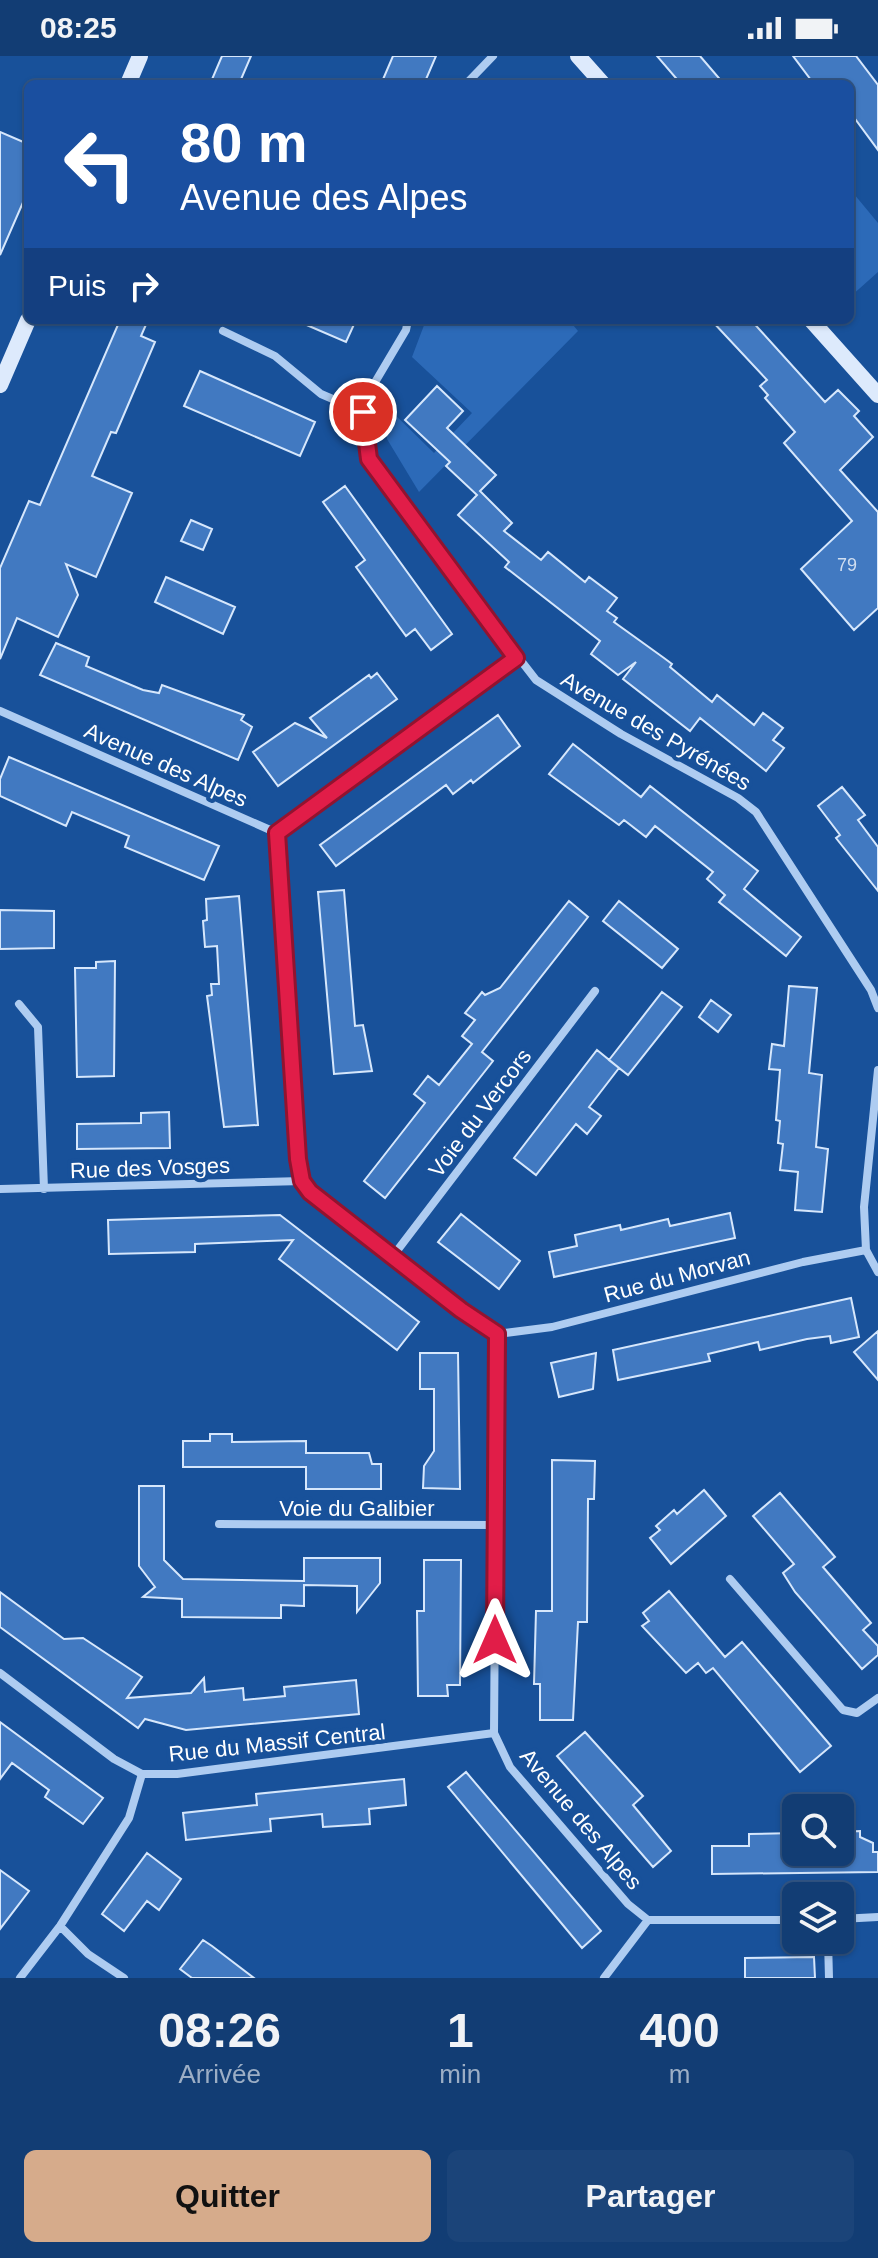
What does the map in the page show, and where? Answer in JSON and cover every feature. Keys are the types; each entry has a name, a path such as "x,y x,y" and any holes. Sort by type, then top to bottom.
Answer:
{"main road":[{"path":"130,80 140,56"},
{"path":"578,56 599,80"},
{"path":"0,385 26,324"},
{"path":"815,324 878,395"}],"street":[{"path":"470,80 493,56"},
{"path":"223,331 275,356 321,394 363,412 374,384 407,324"},
{"name":"Avenue des Pyrénées","path":"363,412 369,459 516,658 536,680 564,701 724,790 756,812 871,990 878,1008"},
{"path":"497,1334 310,1192 302,1181 277,833 516,658"},
{"name":"Avenue des Alpes","path":"0,711 277,833"},
{"name":"Voie du Vercors","path":"393,1256 595,991"},
{"path":"19,1004 38,1027 44,1189"},
{"path":"878,1070 864,1207 866,1250 878,1272"},
{"name":"Rue des Vosges","path":"0,1189 302,1181"},
{"name":"Rue du Morvan","path":"497,1334 552,1327 803,1262 866,1250"},
{"name":"Avenue des Alpes","path":"497,1334 494,1733 510,1767 628,1904 648,1920 782,1920"},
{"name":"Voie du Galibier","path":"219,1524 496,1525"},
{"path":"730,1579 843,1710 857,1713 878,1698"},
{"name":"Rue du Massif Central","path":"0,1673 114,1759 142,1774 193,1772 494,1733"},
{"path":"20,1978 60,1926 129,1818 142,1774"},
{"path":"854,1918 878,1917"},
{"path":"604,1978 648,1920"},
{"path":"60,1926 88,1954 124,1978"},
{"path":"828,1954 829,1978"}],"shaded area":[{"path":"854,194 878,223 878,272 854,293"},
{"path":"424,324 572,324 578,331 419,492 387,439 386,406 434,453 472,413 412,357"}],"building":[{"path":"222,56 251,56 241,80 212,80"},
{"path":"393,56 436,56 426,80 383,80"},
{"path":"657,56 700,56 721,80 678,80"},
{"path":"793,56 856,56 878,85 878,150 854,117 854,80 811,80"},
{"path":"0,132 24,142 24,200 0,255"},
{"path":"118,324 146,324 141,336 155,342 116,433 111,432 92,476 132,493 96,577 66,564 78,595 58,637 17,618 0,659 0,568 29,501 40,505"},
{"path":"304,324 354,324 346,342"},
{"path":"715,324 755,324 825,402 838,390 859,411 854,416 873,437 840,470 878,512 878,608 854,630 801,569 852,521 784,443 795,432 765,398 768,395 760,386 767,380"},
{"path":"200,371 315,422 300,456 184,406"},
{"path":"437,386 463,411 447,428 496,475 480,491 512,523 504,531 541,560 548,552 585,582 589,577 617,598 607,611 617,618 614,622 672,664 670,667 712,702 717,695 754,725 763,713 783,728 773,740 784,748 766,771 700,718 690,731 623,679 636,662 618,675 591,654 600,641 505,567 509,562 458,515 477,495 446,466 450,462 405,420"},
{"path":"345,486 452,634 431,650 415,629 406,636 356,567 365,560 323,502"},
{"path":"191,520 212,529 203,550 181,541"},
{"path":"166,577 235,607 223,634 155,602"},
{"path":"56,643 89,657 86,666 143,690 159,693 162,685 244,715 241,720 252,727 238,760 40,675"},
{"path":"377,673 397,699 278,786 253,752 295,723 327,738 310,718 369,675 371,678"},
{"path":"498,715 520,746 473,783 471,780 453,794 446,785 336,866 320,845"},
{"path":"573,744 641,797 650,786 758,871 744,889 801,937 786,956 719,902 725,895 707,879 713,872 655,826 646,837 624,820 619,825 549,774"},
{"path":"9,757 219,846 204,880 125,847 129,836 72,812 66,826 0,796 0,779"},
{"path":"842,787 865,815 858,820 878,847 878,891 836,838 840,835 818,806"},
{"path":"344,890 355,1026 363,1025 372,1071 334,1074 318,892"},
{"path":"239,896 258,1125 224,1127 207,996 212,995 211,984 219,984 217,946 205,947 203,921 207,920 206,899"},
{"path":"569,901 588,917 482,1052 493,1061 385,1198 364,1181 425,1103 414,1094 428,1076 439,1085 472,1044 462,1036 475,1020 465,1013 482,992 485,995 500,988"},
{"path":"619,901 678,949 662,968 603,921"},
{"path":"0,910 54,911 54,948 0,949"},
{"path":"115,961 114,1076 77,1077 75,968 96,968 96,962"},
{"path":"789,986 817,988 809,1073 822,1075 816,1147 828,1149 822,1212 795,1210 798,1172 780,1170 783,1144 778,1143 780,1121 776,1120 780,1070 769,1069 772,1044 784,1046"},
{"path":"662,992 682,1007 628,1075 609,1060"},
{"path":"711,1000 731,1015 718,1032 699,1017"},
{"path":"597,1050 619,1068 589,1107 601,1116 587,1134 576,1124 536,1175 514,1158"},
{"path":"169,1112 170,1148 77,1149 77,1124 141,1123 141,1113"},
{"path":"730,1213 735,1238 554,1277 549,1252 577,1246 575,1235 620,1225 621,1230 668,1219 670,1226"},
{"path":"461,1214 520,1261 499,1289 438,1242"},
{"path":"280,1215 419,1322 397,1350 279,1259 293,1240 195,1244 195,1252 109,1254 108,1220"},
{"path":"851,1298 859,1337 831,1343 830,1336 807,1339 760,1350 758,1342 708,1354 710,1361 618,1380 613,1350"},
{"path":"878,1331 878,1380 854,1352"},
{"path":"420,1353 458,1353 460,1489 423,1488 424,1466 434,1451 434,1389 420,1389"},
{"path":"596,1353 593,1389 559,1397 551,1363"},
{"path":"210,1434 232,1434 232,1442 306,1441 306,1453 369,1453 372,1464 381,1464 381,1489 306,1489 306,1467 183,1467 183,1441 210,1441"},
{"path":"552,1460 595,1461 594,1499 588,1499 587,1622 578,1622 573,1720 540,1720 540,1684 534,1684 536,1611 552,1611"},
{"path":"139,1486 164,1486 164,1560 183,1579 304,1581 304,1558 380,1558 380,1583 357,1612 357,1586 304,1585 304,1606 281,1605 281,1618 182,1617 182,1599 143,1597 155,1587 139,1566"},
{"path":"704,1490 726,1516 671,1564 650,1538 660,1530 656,1526 674,1510 677,1514"},
{"path":"780,1493 835,1557 823,1567 871,1623 863,1630 878,1646 878,1655 862,1669 795,1592 783,1573 794,1564 753,1516"},
{"path":"424,1560 461,1560 460,1685 447,1685 448,1696 418,1696 417,1611 424,1611"},
{"path":"669,1591 725,1657 742,1642 831,1746 800,1772 713,1668 706,1673 698,1663 686,1673 642,1626 649,1621 643,1613"},
{"path":"0,1592 64,1639 83,1638 142,1677 127,1698 191,1693 204,1678 205,1692 243,1688 244,1700 285,1696 284,1687 356,1680 359,1714 186,1730 145,1719 138,1728 0,1627"},
{"path":"0,1722 103,1798 83,1824 45,1797 49,1790 12,1763 0,1779"},
{"path":"585,1732 643,1796 633,1805 671,1851 653,1867 557,1756"},
{"path":"466,1772 601,1931 582,1948 448,1787"},
{"path":"404,1779 406,1805 369,1809 370,1824 323,1827 322,1814 270,1819 271,1831 186,1840 183,1813 257,1805 256,1794"},
{"path":"854,1831 860,1831 860,1837 873,1843 873,1852 878,1852 878,1872 712,1874 712,1846 749,1846 749,1834 782,1833 782,1866 854,1866"},
{"path":"147,1853 181,1879 159,1910 147,1901 124,1931 102,1914"},
{"path":"0,1870 29,1891 0,1929"},
{"path":"203,1940 254,1978 192,1978 180,1969"},
{"path":"814,1957 815,1978 745,1978 745,1958"}],"route":[{"path":"363,412 369,459 516,658 478,689 277,833 298,1159 302,1181 310,1192 461,1310 497,1334 495,1640"}]}
